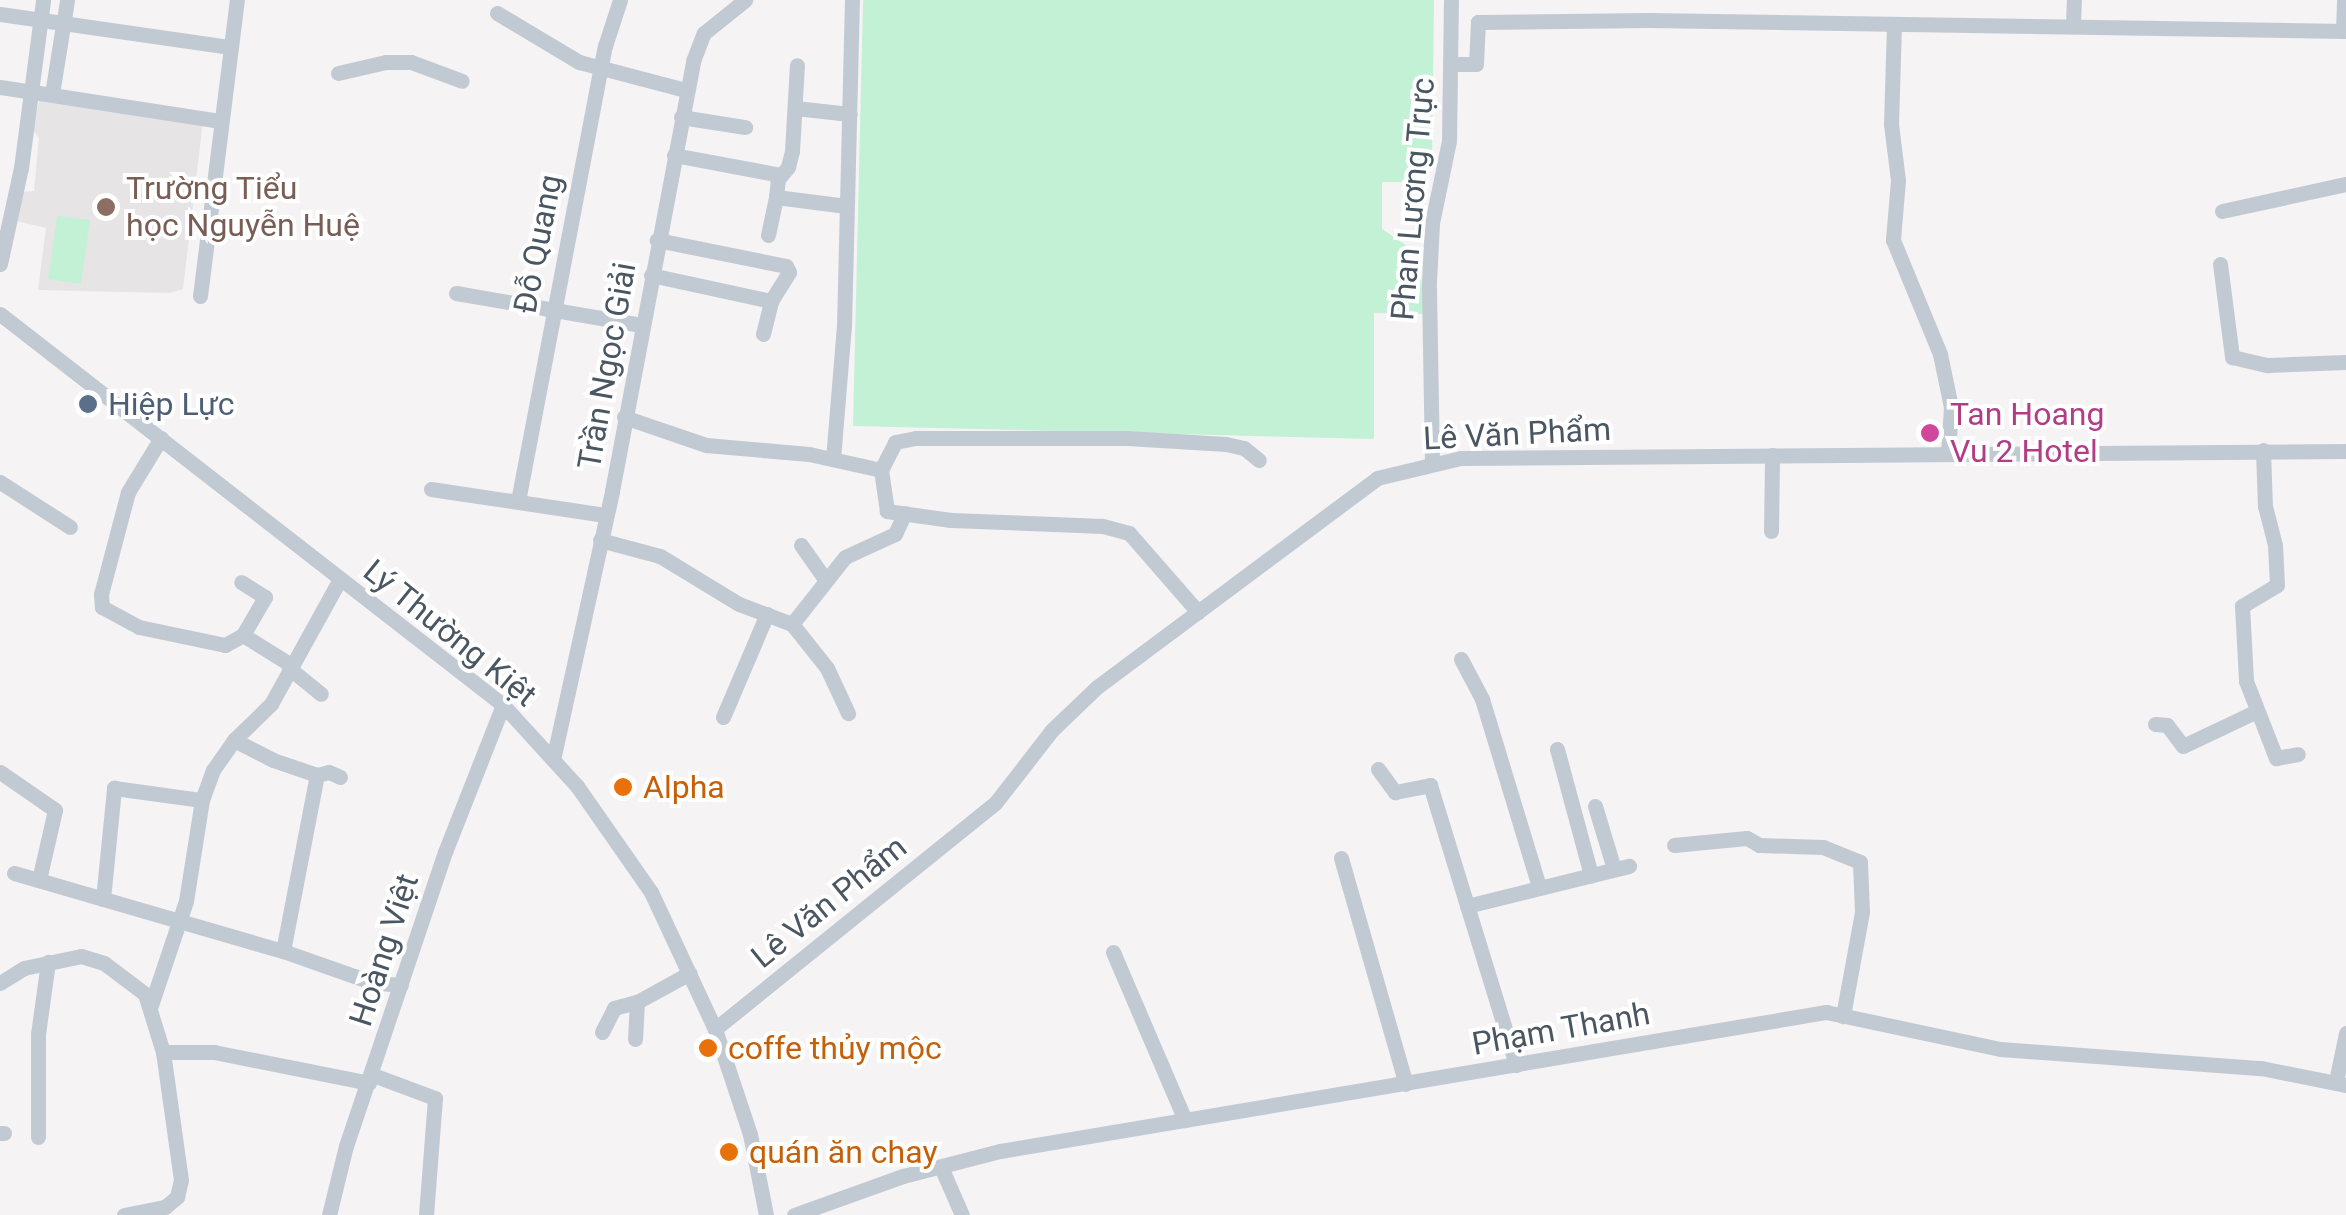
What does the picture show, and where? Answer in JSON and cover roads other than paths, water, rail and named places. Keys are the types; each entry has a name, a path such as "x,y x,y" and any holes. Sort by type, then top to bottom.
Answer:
{"street":[{"path":"0,264 32,91 42,0"},
{"path":"52,94 67,0"},
{"path":"200,296 237,0"},
{"name":"Đỗ Quang","path":"518,501 601,70 620,0"},
{"name":"Trần Ngọc Giải","path":"552,760 605,516 686,90 704,33 745,0"},
{"path":"833,459 844,326 852,0"},
{"name":"Phan Lương Trực","path":"1432,462 1430,254 1449,141 1451,0"},
{"path":"1649,0 1649,20"},
{"path":"2074,0 2077,25 2096,41"},
{"path":"1451,64 1476,64 1478,22 1649,20 2345,32 2344,0"},
{"path":"497,13 542,42 601,70 686,90"},
{"path":"0,14 229,47"},
{"path":"1894,24 1891,124 1898,180 1893,240 1940,354 1951,407 1948,453"},
{"path":"338,73 386,62 411,62 462,81"},
{"path":"768,234 781,175 790,160 798,65"},
{"path":"0,87 219,121"},
{"path":"795,108 850,114"},
{"path":"681,116 745,127"},
{"path":"674,155 781,175"},
{"path":"2222,210 2346,184"},
{"path":"776,197 846,206"},
{"path":"657,240 786,266 789,272 771,301 763,334"},
{"path":"2220,264 2232,357 2268,365 2346,362"},
{"path":"651,275 771,301"},
{"path":"456,293 641,325"},
{"name":"Lý Thường Kiệt","path":"0,314 503,705 552,760 625,849 690,972 716,1029 750,1134 766,1215"},
{"path":"624,417 706,444 833,459 881,470"},
{"path":"161,438 128,492 101,594 102,607 139,627 214,646 243,635 265,597 241,582"},
{"path":"1198,612 1138,541 1118,528 885,509 881,470 894,442 916,438 1127,438 1226,444 1244,448 1259,460"},
{"path":"2263,450 2265,506 2275,545 2277,585 2248,600 2240,614 2246,681 2276,758 2298,754"},
{"name":"Lê Văn Phẩm","path":"716,1029 996,802 1052,730 1086,696 1377,478 1432,462 1772,454 2346,451"},
{"path":"1772,454 1772,532"},
{"path":"0,482 70,528"},
{"path":"431,489 605,516"},
{"path":"792,624 846,557 895,534 905,513"},
{"path":"600,540 660,556 729,599 792,624 827,668 848,712"},
{"path":"801,544 825,579"},
{"path":"151,1005 186,901 202,800 213,770 234,740 271,704 340,579"},
{"path":"723,716 767,614"},
{"path":"243,635 321,694"},
{"path":"1461,660 1482,700 1539,887"},
{"name":"Hoàng Việt","path":"329,1215 346,1146 470,778 503,705"},
{"path":"2155,724 2167,725 2183,746 2255,712"},
{"path":"234,740 263,756 317,775 329,772 340,777"},
{"path":"1557,748 1591,875"},
{"path":"1378,769 1394,792 1430,786 1516,1065"},
{"path":"0,772 55,810 39,880"},
{"path":"283,951 317,775"},
{"path":"103,899 114,788 202,800"},
{"path":"1466,906 1622,867 1595,806"},
{"path":"1674,845 1747,838 1756,844 1823,847 1860,862 1862,912 1843,1016"},
{"path":"1341,858 1406,1084"},
{"path":"14,873 283,951 371,982 402,985"},
{"path":"1113,952 1185,1120"},
{"path":"0,983 48,962 81,956 104,963 139,987 151,1005 163,1052 181,1180 177,1197 164,1206 124,1215"},
{"path":"38,1137 38,1034 48,962"},
{"path":"602,1032 614,1008 637,1002 690,972"},
{"path":"634,1039 637,1002"},
{"name":"Phạm Thanh","path":"794,1215 1000,1150 1826,1012 2000,1049 2261,1068 2341,1083"},
{"path":"2341,1083 2346,1033"},
{"path":"163,1052 214,1052 371,1079 435,1098 426,1215"},
{"path":"941,1167 962,1215"},
{"path":"852,1196 856,1215"}],"place":[{"name":"Trường Tiểu học Nguyễn Huệ","path":"106,207"},
{"name":"Hiệp Lực","path":"88,404"},
{"name":"Tan Hoang Vu 2 Hotel","path":"1930,433"},
{"name":"Alpha","path":"623,787"},
{"name":"coffe thủy mộc","path":"708,1048"},
{"name":"quán ăn chay","path":"729,1152"}]}
